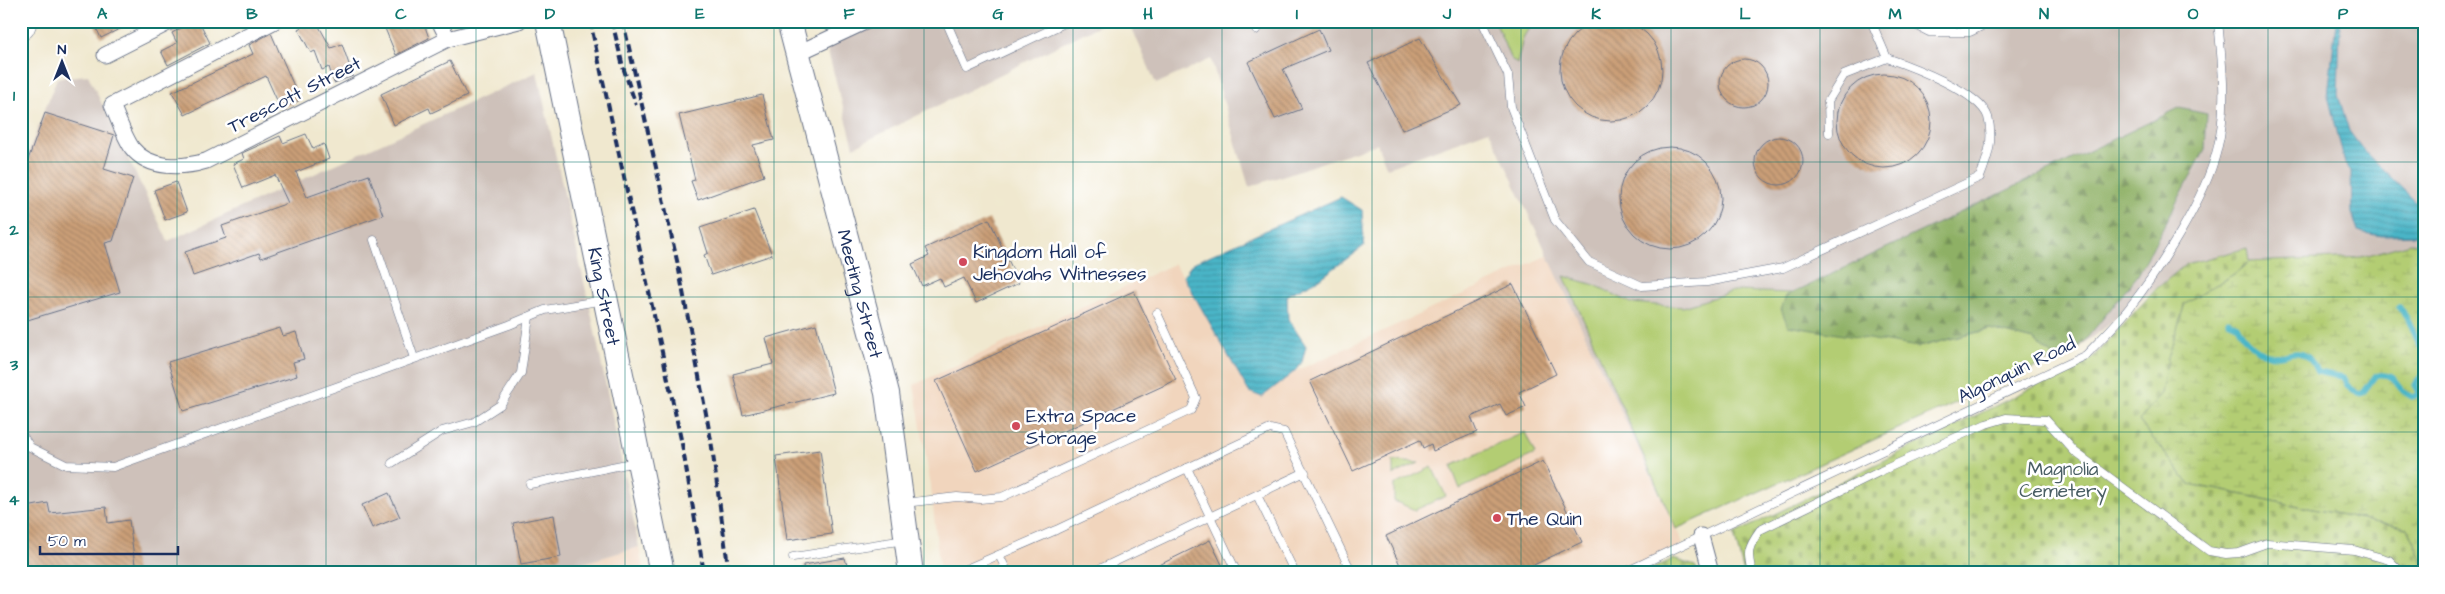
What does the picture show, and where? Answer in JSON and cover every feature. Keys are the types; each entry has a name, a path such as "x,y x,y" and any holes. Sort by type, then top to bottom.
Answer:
{"highway":[{"path":"21,26 23,21"}],"main road":[{"name":"King Street","path":"548,21 662,573"},
{"name":"Meeting Street","path":"789,21 796,54 887,392 910,573"}],"street":[{"path":"105,55 172,21"},
{"name":"Trescott Street","path":"275,21 112,105 133,149 143,157 165,165 177,167 191,166 206,161 448,39 519,21"},
{"path":"439,21 448,39"},
{"path":"796,54 839,27 867,21"},
{"path":"1701,536 1711,573"}],"lane":[{"path":"946,21 967,69 1069,21"},
{"path":"1251,21 1256,30"},
{"path":"1482,21 1508,75 1510,107 1555,220 1589,262 1642,286 1707,282 1783,268 1980,177 1991,149 1987,116 1972,99 1925,70 1887,58 1844,75 1828,101 1829,133"},
{"path":"1871,21 1887,58"},
{"path":"1908,21 1929,32 1970,32 1992,21"},
{"name":"Algonquin Road","path":"1623,573 2086,354 2135,299 2173,242 2210,171 2218,149 2224,82 2218,21"},
{"path":"374,240 414,358"},
{"path":"21,433 30,447 66,465 114,467 545,310 606,300"},
{"path":"902,503 958,497 980,499 1002,497 1191,410 1196,398 1156,313"},
{"path":"392,463 442,431 474,422 500,405 521,373 529,317"},
{"path":"1752,573 1748,554 1750,543 1760,530 1881,471 1986,424 2006,418 2046,420 2075,452 2209,550 2226,554 2239,553 2267,543 2354,550 2389,560 2402,573"},
{"path":"958,573 1056,530 1270,429 1284,432 1351,569 1333,573"},
{"path":"530,484 639,461"},
{"path":"1187,468 1237,573"},
{"path":"1091,573 1305,472"},
{"path":"1257,495 1295,573"},
{"path":"793,557 907,539"},
{"path":"998,555 1008,573"}],"shaded area":[{"path":"867,21 1108,21 854,147 825,41"},
{"path":"1129,21 2424,21 2424,245 2411,243 2361,257 2249,262 2247,249 2187,264 2079,348 1676,529 1489,130 1387,168 1377,144 1249,187 1211,59 1156,84"},
{"path":"537,72 593,322 639,547 549,573 21,573 21,172 57,78 88,75 168,241"},
{"path":"1548,255 1683,544 1623,573 940,573 931,487 914,385 1174,264 1183,276 1249,392 1262,397 1294,372"},
{"path":"639,547 644,573 549,573"}],"green space":[{"path":"1495,21 1533,21 1523,38 1517,64 1510,58"},
{"path":"2179,108 2207,114 2205,149 2138,275 2079,348 2055,358 2033,340 1990,329 1918,347 1788,326 1781,309 1786,296"},
{"path":"2411,243 2424,245 2424,565 2407,528 2189,484 2139,421 2171,346 2185,303 2234,274 2249,262 2361,257"},
{"name":"Magnolia Cemetery","path":"2247,248 2249,262 2234,274 2185,303 2168,358 2161,393 2139,421 2189,484 2407,528 2424,565 2424,573 1744,573 1734,534 2091,359 2156,289 2186,264"},
{"path":"1564,276 1595,285 1631,303 1683,307 1734,291 1791,293 1918,347 1990,329 2033,340 2055,358 1676,529"},
{"path":"1525,432 1535,454 1460,489 1451,466"},
{"path":"1393,461 1419,463 1393,475"},
{"path":"1432,467 1446,496 1415,510 1394,501 1394,485"},
{"path":"1673,559 1695,566 1699,573 1644,573"}],"water":[{"path":"2336,22 2340,25 2338,94 2349,131 2364,151 2424,210 2424,235 2382,236 2358,232 2352,213 2351,171 2345,163 2328,96"},
{"path":"1341,197 1362,210 1364,246 1321,278 1287,295 1288,319 1306,346 1302,362 1294,372 1262,397 1249,392 1183,276 1193,263"}],"building":[{"path":"1611,19 1631,23 1647,34 1658,50 1662,70 1658,90 1647,106 1631,117 1611,121 1591,117 1575,106 1564,90 1560,70 1564,50 1575,34 1591,23"},
{"path":"93,21 136,21 101,38"},
{"path":"194,21 199,21 210,43 168,65 161,51 177,43 172,33"},
{"path":"312,21 316,21 331,48 342,44 353,76 334,83 329,67 322,70 315,51 311,53 298,29"},
{"path":"395,21 423,21 429,38 396,55 384,26"},
{"path":"1319,29 1328,50 1283,69 1302,109 1275,119 1248,62"},
{"path":"271,33 300,100 281,109 266,76 185,115 172,92 253,54 249,45"},
{"path":"1420,38 1461,105 1402,130 1368,63"},
{"path":"1739,59 1749,59 1761,66 1768,78 1768,88 1761,100 1749,107 1739,107 1731,103 1724,96 1720,88 1720,78 1724,70 1731,63"},
{"path":"450,61 467,96 431,113 429,108 394,125 381,94"},
{"path":"1884,74 1902,77 1917,88 1928,103 1931,121 1928,139 1917,154 1902,165 1884,168 1866,165 1851,154 1840,139 1837,121 1840,103 1851,88 1866,77"},
{"path":"762,95 774,140 753,145 764,176 698,200 691,181 695,180 679,115"},
{"path":"45,113 114,135 104,169 133,178 113,241 105,243 120,292 21,322 21,179"},
{"path":"306,134 313,149 324,144 329,159 296,172 307,197 369,175 383,215 261,258 259,253 193,276 185,252 226,238 222,226 288,203 275,175 243,188 233,164 244,159 242,153 280,136 283,143"},
{"path":"1774,137 1784,137 1796,144 1803,156 1803,166 1796,178 1784,185 1774,185 1766,181 1759,174 1755,166 1755,156 1759,148 1766,141"},
{"path":"1670,147 1690,151 1706,162 1717,178 1721,198 1717,218 1706,234 1690,245 1670,249 1650,245 1634,234 1623,218 1619,198 1623,178 1634,162 1650,151"},
{"path":"176,182 187,212 165,220 154,190"},
{"path":"754,210 772,255 711,275 704,255 708,253 700,228"},
{"name":"Kingdom Hall of Jehovahs Witnesses","path":"989,219 1019,283 976,303 964,278 944,287 940,278 922,286 912,264 929,256 925,248"},
{"path":"1513,284 1556,374 1519,392 1526,407 1506,416 1500,404 1471,417 1477,432 1433,451 1431,444 1423,448 1420,440 1353,471 1310,381"},
{"name":"Extra Space Storage","path":"1134,291 1176,380 977,471 936,381"},
{"path":"816,324 834,393 743,415 733,374 773,364 766,338"},
{"path":"280,328 283,336 296,332 304,359 293,362 297,376 183,411 168,362"},
{"path":"820,450 832,534 787,540 776,456"},
{"name":"The Quin","path":"1543,461 1582,542 1517,573 1404,573 1386,536"},
{"path":"389,493 400,517 372,528 362,505"},
{"path":"48,503 50,513 106,507 108,523 129,520 136,572 21,573 21,508"},
{"path":"554,515 561,557 521,564 513,523"},
{"path":"1210,540 1226,573 1143,573"},
{"path":"845,558 849,573 804,573 803,565"}],"waterway":[{"path":"2399,308 2404,313 2424,352"},
{"path":"2228,321 2237,325 2248,342 2259,351 2272,356 2296,353 2305,355 2312,362 2317,372 2343,377 2347,385 2358,394 2363,393 2376,375 2384,375 2393,379 2412,397 2420,394 2415,385 2424,371"}],"railway":[{"path":"590,21 682,444 704,573"},
{"path":"612,21 623,67 636,105"},
{"path":"623,21 678,265 711,440 729,573"}],"place":[{"name":"Kingdom Hall of Jehovahs Witnesses","path":"963,262"},
{"name":"Extra Space Storage","path":"1016,426"},
{"name":"The Quin","path":"1497,518"}]}
